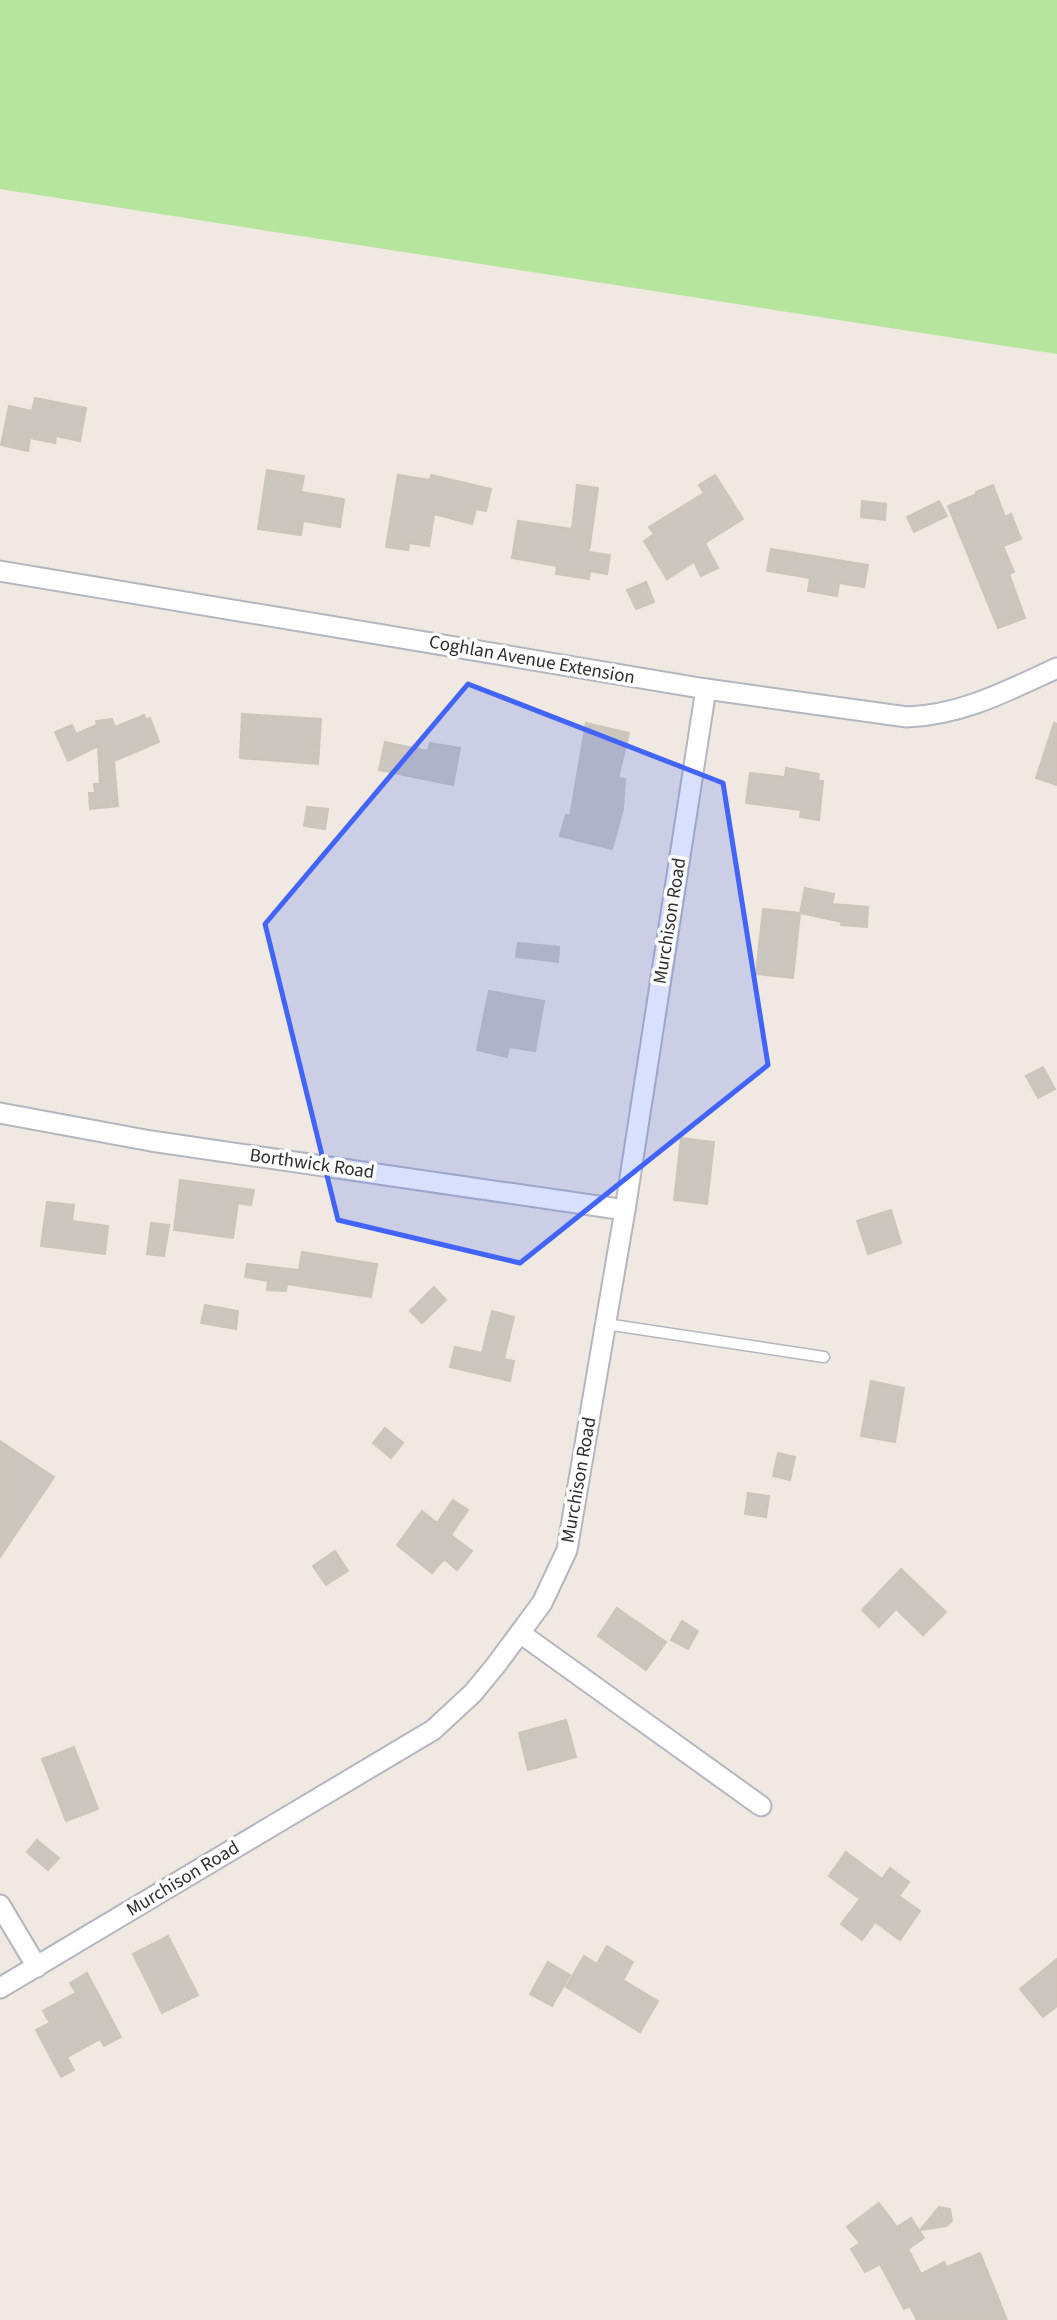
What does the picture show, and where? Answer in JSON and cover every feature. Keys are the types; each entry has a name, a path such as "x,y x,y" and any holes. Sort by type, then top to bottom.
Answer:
{"street":[{"name":"Coghlan Avenue Extension","path":"0,571 706,689 907,717 957,711 1057,668"},
{"name":"Murchison Road","path":"0,1988 433,1730 473,1693 542,1603 567,1550 625,1210 706,689"},
{"name":"Borthwick Road","path":"0,1113 152,1141 625,1210"},
{"path":"520,1633 761,1806"},
{"path":"0,1905 37,1967"}],"lane":[{"path":"606,1324 824,1357"}],"highlighted area":[{"path":"468,684 723,783 768,1065 520,1263 338,1220 265,924"}],"green space":[{"path":"0,0 1057,0 1057,354 0,189"}],"building":[{"path":"35,398 86,408 80,441 56,436 55,443 30,438 28,451 1,445 9,406 32,411"},
{"path":"267,470 304,476 301,492 344,499 340,527 303,521 301,535 258,529"},
{"path":"398,475 430,480 431,475 491,489 486,511 476,509 472,524 434,514 429,546 409,543 408,550 386,547"},
{"path":"715,475 743,519 705,543 718,568 701,576 694,562 667,579 644,541 654,534 649,527 704,493 699,485"},
{"path":"577,485 598,488 589,552 610,555 607,574 590,571 589,579 556,574 557,566 512,558 518,521 572,529"},
{"path":"993,485 1005,517 1011,514 1021,539 1003,546 1014,572 1009,574 1025,618 998,628 948,506"},
{"path":"862,501 886,504 885,520 861,517"},
{"path":"939,501 947,516 914,532 907,517"},
{"path":"771,549 868,565 864,587 839,583 837,596 808,591 810,578 767,571"},
{"path":"646,582 654,602 636,609 627,590"},
{"path":"242,714 321,719 318,764 240,758"},
{"path":"144,715 146,720 150,718 159,742 114,761 118,806 90,809 89,793 95,793 94,784 100,784 98,746 68,761 55,732 72,725 76,734 97,725 96,721 112,719 115,727"},
{"path":"586,723 629,733 618,778 625,779 623,809 612,849 560,836 566,815 570,816"},
{"path":"1054,723 1057,724 1057,785 1036,778"},
{"path":"385,742 428,751 430,743 460,748 453,785 379,770"},
{"path":"786,768 819,774 818,781 823,781 819,820 800,817 801,810 746,803 750,773 785,777"},
{"path":"307,807 328,809 325,829 304,826"},
{"path":"805,888 834,894 832,904 868,907 867,927 841,925 842,922 800,913"},
{"path":"763,909 800,913 793,978 756,974"},
{"path":"518,943 559,947 558,962 516,957"},
{"path":"489,991 544,1001 535,1051 509,1047 507,1057 477,1050"},
{"path":"1043,1067 1055,1089 1038,1098 1026,1076"},
{"path":"681,1138 714,1142 707,1204 674,1200"},
{"path":"180,1180 254,1190 251,1205 238,1203 233,1238 174,1230"},
{"path":"47,1202 74,1205 72,1221 108,1226 105,1254 41,1246"},
{"path":"891,1210 901,1243 868,1254 857,1221"},
{"path":"151,1223 169,1225 164,1256 147,1254"},
{"path":"302,1252 377,1264 371,1297 287,1284 286,1291 267,1290 268,1281 245,1277 247,1264 299,1270"},
{"path":"434,1287 446,1300 422,1323 410,1311"},
{"path":"205,1305 238,1311 236,1329 201,1323"},
{"path":"492,1311 514,1317 504,1359 514,1361 510,1381 450,1367 455,1347 482,1353"},
{"path":"871,1381 904,1388 895,1442 861,1436"},
{"path":"385,1428 403,1443 391,1458 373,1443"},
{"path":"0,1441 54,1477 0,1557"},
{"path":"778,1453 795,1457 790,1480 773,1476"},
{"path":"748,1493 769,1496 766,1517 745,1514"},
{"path":"453,1500 468,1510 451,1535 472,1551 457,1570 444,1559 432,1573 397,1545 422,1511 437,1523"},
{"path":"335,1551 348,1571 326,1585 313,1566"},
{"path":"901,1569 946,1612 923,1635 896,1609 879,1627 862,1610"},
{"path":"617,1608 666,1642 646,1670 598,1636"},
{"path":"682,1621 698,1631 688,1649 671,1640"},
{"path":"566,1720 576,1757 528,1770 519,1733"},
{"path":"74,1747 98,1809 66,1821 42,1759"},
{"path":"37,1840 59,1858 48,1870 27,1852"},
{"path":"846,1852 882,1879 890,1868 909,1882 899,1896 920,1911 900,1940 875,1922 862,1940 841,1924 860,1899 829,1876"},
{"path":"168,1936 198,1995 162,2013 133,1954"},
{"path":"607,1946 633,1962 623,1980 658,2001 640,2032 566,1987 584,1956 597,1964"},
{"path":"1057,1959 1057,2006 1043,2017 1020,1989"},
{"path":"548,1962 570,1975 552,2006 530,1994"},
{"path":"87,1973 121,2037 104,2046 100,2039 67,2057 74,2070 61,2077 36,2030 50,2023 43,2011 76,1993 70,1983"},
{"path":"879,2203 897,2227 911,2218 924,2238 908,2249 921,2274 944,2262 947,2267 980,2253 1007,2320 917,2320 910,2306 904,2309 880,2264 865,2272 851,2249 860,2243 847,2227"},
{"path":"939,2207 950,2209 952,2221 946,2226 920,2230"}]}
